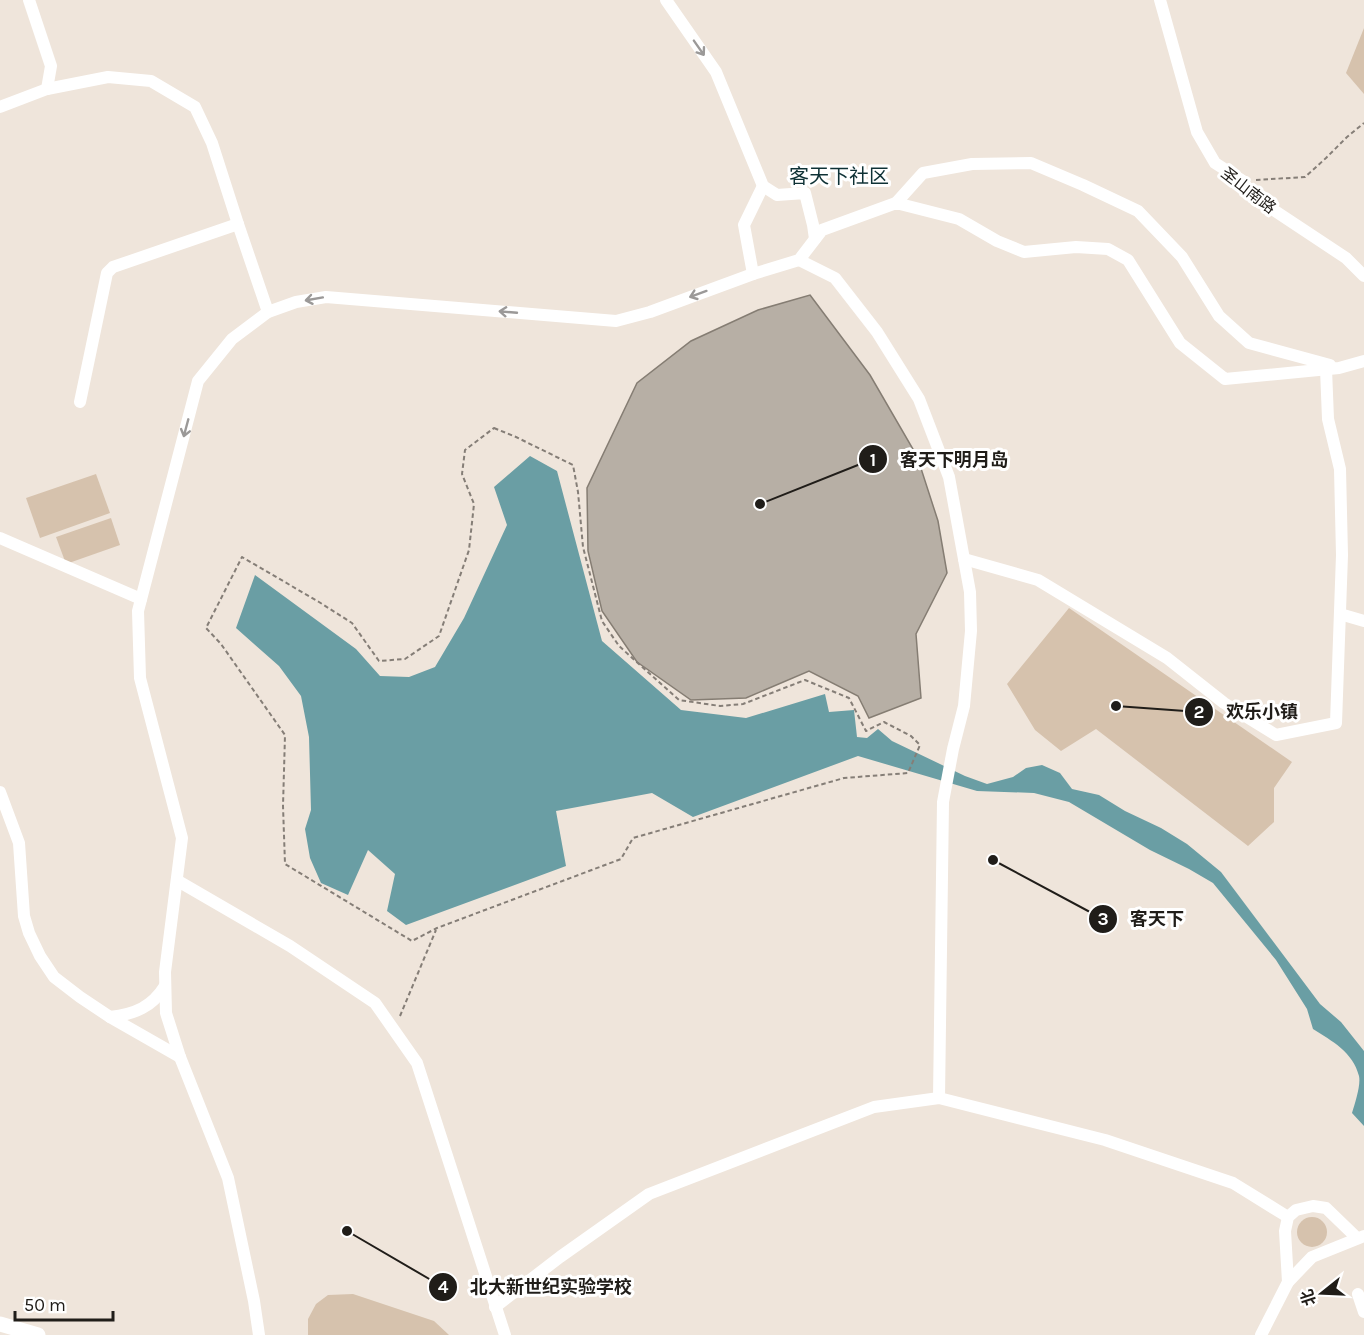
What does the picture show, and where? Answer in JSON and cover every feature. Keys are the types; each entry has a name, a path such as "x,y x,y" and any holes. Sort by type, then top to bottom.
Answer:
{"street":[{"path":"29,0 51,66 47,88"},
{"path":"666,0 716,72 763,186 777,195 805,193 815,239"},
{"name":"圣山南路","path":"1160,0 1197,132 1215,164 1243,181 1251,195 1347,258 1364,276"},
{"path":"0,107 47,88 108,77 151,81 195,107 213,143 268,312"},
{"path":"259,1335 228,1178 180,1057 166,1013 165,972 182,838 140,678 138,611 198,381 232,339 268,312 296,302 326,297 616,321 650,312 753,274 799,260 822,230 896,203 923,173 972,164 1031,163 1138,211 1182,257 1220,316 1249,343 1332,368"},
{"path":"753,274 744,225 763,186"},
{"path":"896,203 959,219 997,241 1024,252 1076,247 1108,249 1128,260 1180,343 1225,379 1332,368 1364,361"},
{"path":"80,402 107,273 113,267 238,224"},
{"path":"799,260 835,278 877,332 919,399 949,477 970,592 971,631 964,706 943,802 939,1098"},
{"path":"964,559 1038,580 1167,658 1224,703 1276,735 1336,723 1342,555 1340,469 1328,418 1332,368"},
{"path":"0,538 141,599"},
{"path":"1340,614 1364,621"},
{"path":"0,792 19,843 24,916 36,948 54,977 110,1017 180,1057"},
{"path":"178,881 290,946 375,1003 394,1029 417,1063 505,1335"},
{"path":"110,1017 127,1015 144,1007 158,998 165,986"},
{"path":"495,1307 560,1257 650,1194 874,1107 939,1098 1105,1140 1233,1183 1288,1217"},
{"path":"1261,1335 1288,1282 1312,1257 1361,1237 1326,1208 1312,1206 1296,1210 1288,1217 1285,1231 1288,1282"},
{"path":"1358,1294 1364,1312"},
{"path":"0,1324 38,1335"}],"path":[{"path":"1243,181 1305,177 1364,123"},
{"path":"394,1029 437,928 621,859 633,838 844,778 908,773 920,745 911,736 884,722 866,731 849,698 805,680 743,704 720,706 679,699 619,646 602,621 583,547 573,465 494,428 465,450 462,474 474,504 469,550 439,636 405,659 379,661 352,623 242,557 206,628 221,644 285,735 283,806 285,864 412,941 437,928"}],"shaded area":[{"path":"1364,28 1364,94 1346,73"},
{"path":"96,474 110,513 40,538 26,498"},
{"path":"111,518 120,545 66,564 56,537"},
{"path":"1069,608 1292,762 1274,788 1274,822 1248,846 1096,729 1061,751 1035,730 1007,684"},
{"path":"1312,1217 1318,1218 1326,1226 1326,1238 1318,1246 1312,1247 1306,1246 1298,1238 1297,1232 1298,1226 1306,1218"},
{"path":"353,1294 434,1321 449,1335 308,1335 308,1319 316,1304 328,1295"}],"water":[{"path":"530,456 557,471 602,641 681,710 746,718 825,694 829,712 854,710 857,737 867,738 878,729 892,741 987,784 1013,777 1026,768 1042,765 1060,773 1072,789 1099,795 1187,844 1221,872 1320,1004 1341,1022 1364,1051 1364,1126 1352,1113 1359,1076 1352,1060 1341,1048 1313,1029 1307,1009 1276,960 1213,883 1150,850 1069,802 1034,793 977,791 858,756 693,817 652,793 556,811 566,866 406,925 387,911 395,874 368,850 348,895 321,883 310,858 305,829 311,810 309,737 301,696 279,666 236,628 255,575 356,649 380,676 409,677 435,667 464,618 507,525 494,487"}],"building":[{"path":"810,295 870,375 917,456 938,521 947,573 916,634 921,698 869,718 858,696 809,671 746,698 691,700 637,662 602,611 588,551 587,488 637,383 691,341 758,310"}],"place":[{"name":"客天下明月岛","path":"760,504"},
{"name":"欢乐小镇","path":"1116,706"},
{"name":"客天下","path":"993,860"},
{"name":"北大新世纪实验学校","path":"347,1231"}],"district":[{"name":"客天下社区","path":"839,176"}]}
